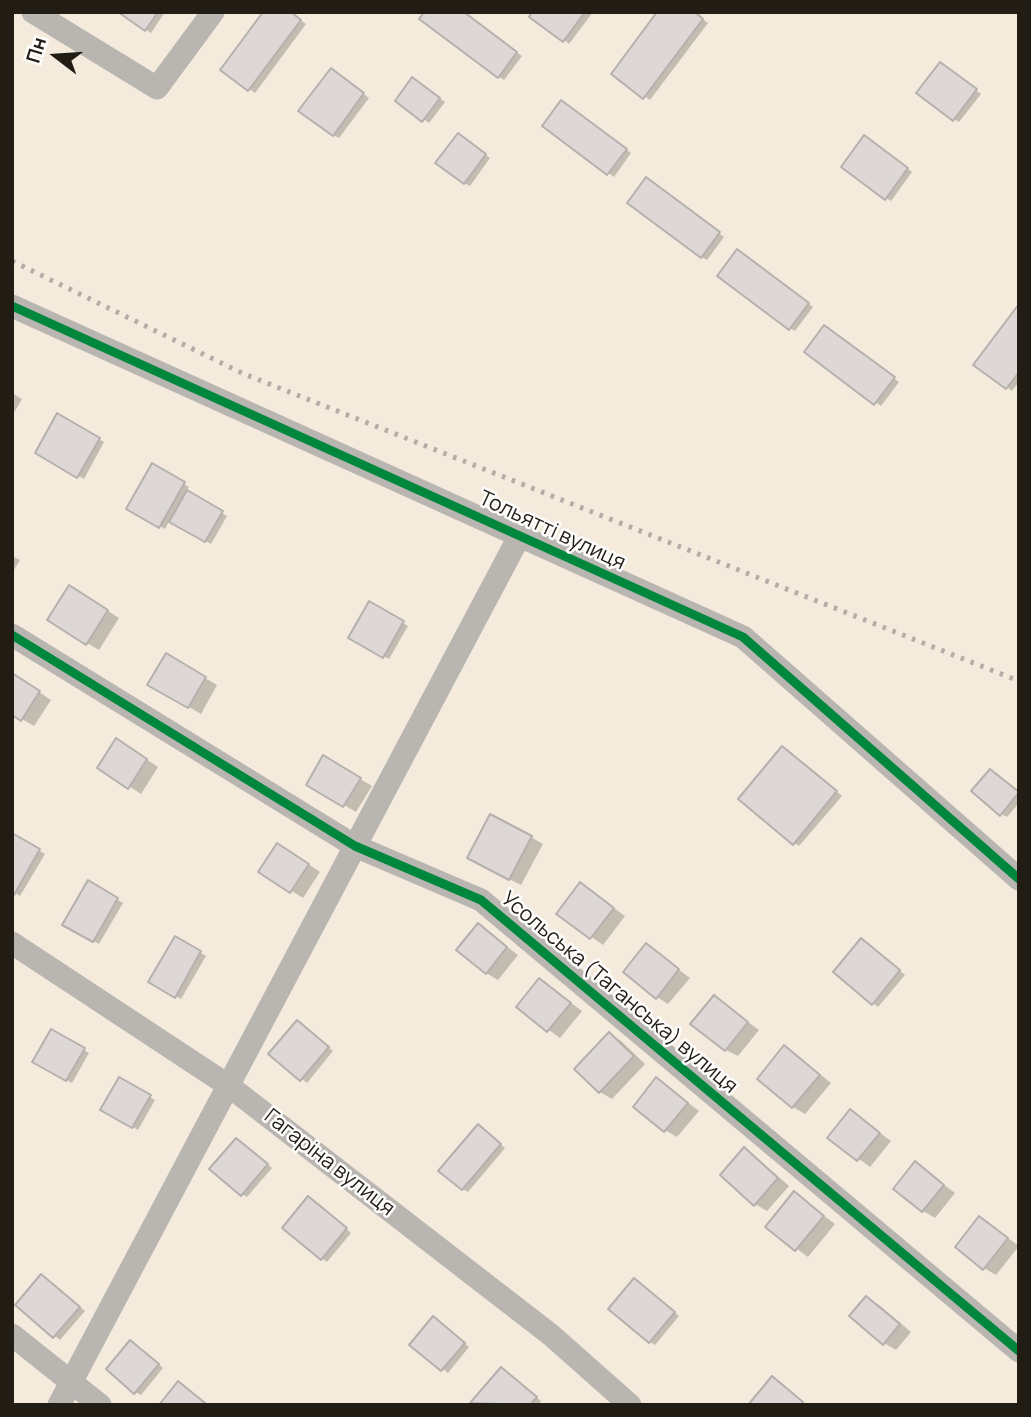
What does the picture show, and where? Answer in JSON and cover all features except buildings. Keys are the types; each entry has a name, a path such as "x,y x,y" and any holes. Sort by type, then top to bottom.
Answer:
{"street":[{"path":"33,12 157,88 213,12"},
{"name":"Тольятті вулиця","path":"12,306 743,637 1019,879"},
{"path":"59,1405 520,535"},
{"name":"Усольська (Таганська) вулиця","path":"12,635 355,846 481,900 1019,1351"},
{"name":"Гагаріна вулиця","path":"12,943 229,1086 551,1335 630,1405"},
{"path":"12,1335 100,1405"}],"railway":[{"path":"12,261 244,374 1019,681"}],"cycle path":[{"path":"12,306 743,637 1019,879"},
{"path":"12,635 355,846 481,900 1019,1351"}]}
